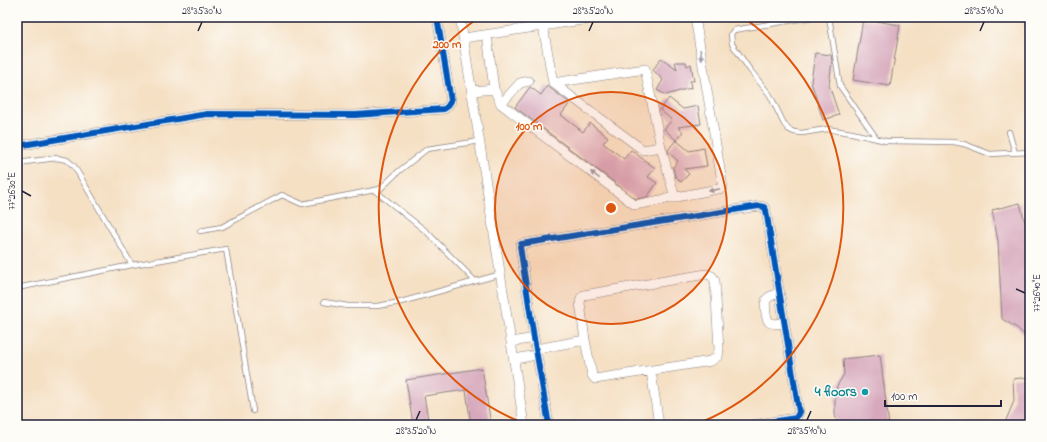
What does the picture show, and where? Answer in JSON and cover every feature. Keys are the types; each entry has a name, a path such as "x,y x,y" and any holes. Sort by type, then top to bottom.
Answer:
{"street":[{"path":"17,146 207,114 355,115 444,109 448,107 451,101 437,17"},
{"path":"460,17 515,359 524,425"},
{"path":"464,38 602,17"},
{"path":"487,35 494,88 501,104 635,205 723,188 695,17"},
{"path":"1029,17 1030,23"},
{"path":"543,26 553,83 643,150 661,147"},
{"path":"553,83 645,69 661,147 675,198"},
{"path":"501,104 520,83 529,81"},
{"path":"472,91 494,88"},
{"path":"549,425 535,353 520,246 523,243 761,206 766,210 799,415 796,418 751,425"},
{"path":"706,274 712,276 715,281 719,349 718,356 711,361 595,379 592,375 585,340 580,303 581,298 584,295 706,274"},
{"path":"780,292 769,296 766,300 766,315 768,321 771,323 785,323"},
{"path":"512,342 534,338"},
{"path":"515,359 585,340"},
{"path":"651,371 659,425"}],"lane":[{"path":"812,17 734,30 730,34 732,44 770,95 788,129 794,132 802,133 827,130 891,142 954,142 964,144 990,154 1030,152"},
{"path":"829,17 840,86 877,139"},
{"path":"1009,132 1015,153"},
{"path":"200,231 222,227 282,195 302,204 380,189 399,171 427,149 480,141"},
{"path":"17,163 57,158 67,160 74,166 132,265"},
{"path":"374,190 427,232 475,281"},
{"path":"17,288 132,265 226,249 253,411"},
{"path":"324,302 357,307 377,306 401,302 501,274"}],"building":[{"path":"863,19 900,25 890,86 853,80"},
{"path":"815,53 831,55 832,61 829,85 839,115 823,120 811,82"},
{"path":"661,58 677,69 675,62 686,62 687,66 691,64 694,81 690,81 691,88 666,95 657,90 663,80 653,70"},
{"path":"547,86 570,103 561,115 583,132 590,123 608,137 603,143 624,159 631,150 655,168 648,177 657,183 647,197 636,199 515,107 530,87 541,95"},
{"path":"669,98 683,109 698,106 701,124 678,127 683,132 676,140 664,129 672,120 660,110"},
{"path":"676,140 689,151 704,148 707,166 684,169 689,174 681,182 675,176 673,167 678,161 669,153 668,150"},
{"path":"1020,203 1029,239 1030,340 1017,328 1002,319 998,241 992,210"},
{"name":"4 floors","path":"880,355 889,425 838,425 835,415 835,397 837,386 844,374 843,359"},
{"path":"482,368 491,425 471,425 466,390 424,396 429,425 413,425 406,380"},
{"path":"1030,377 1030,421 1028,425 1004,425 1014,401 1013,379"}],"cycle path":[{"path":"17,146 207,114 355,115 444,109 451,101 437,17"},
{"path":"549,425 534,338 520,246 521,244 759,206 764,207 766,210 799,412 796,418 751,425"}],"place":[{"name":"4 floors","path":"865,392"}]}
